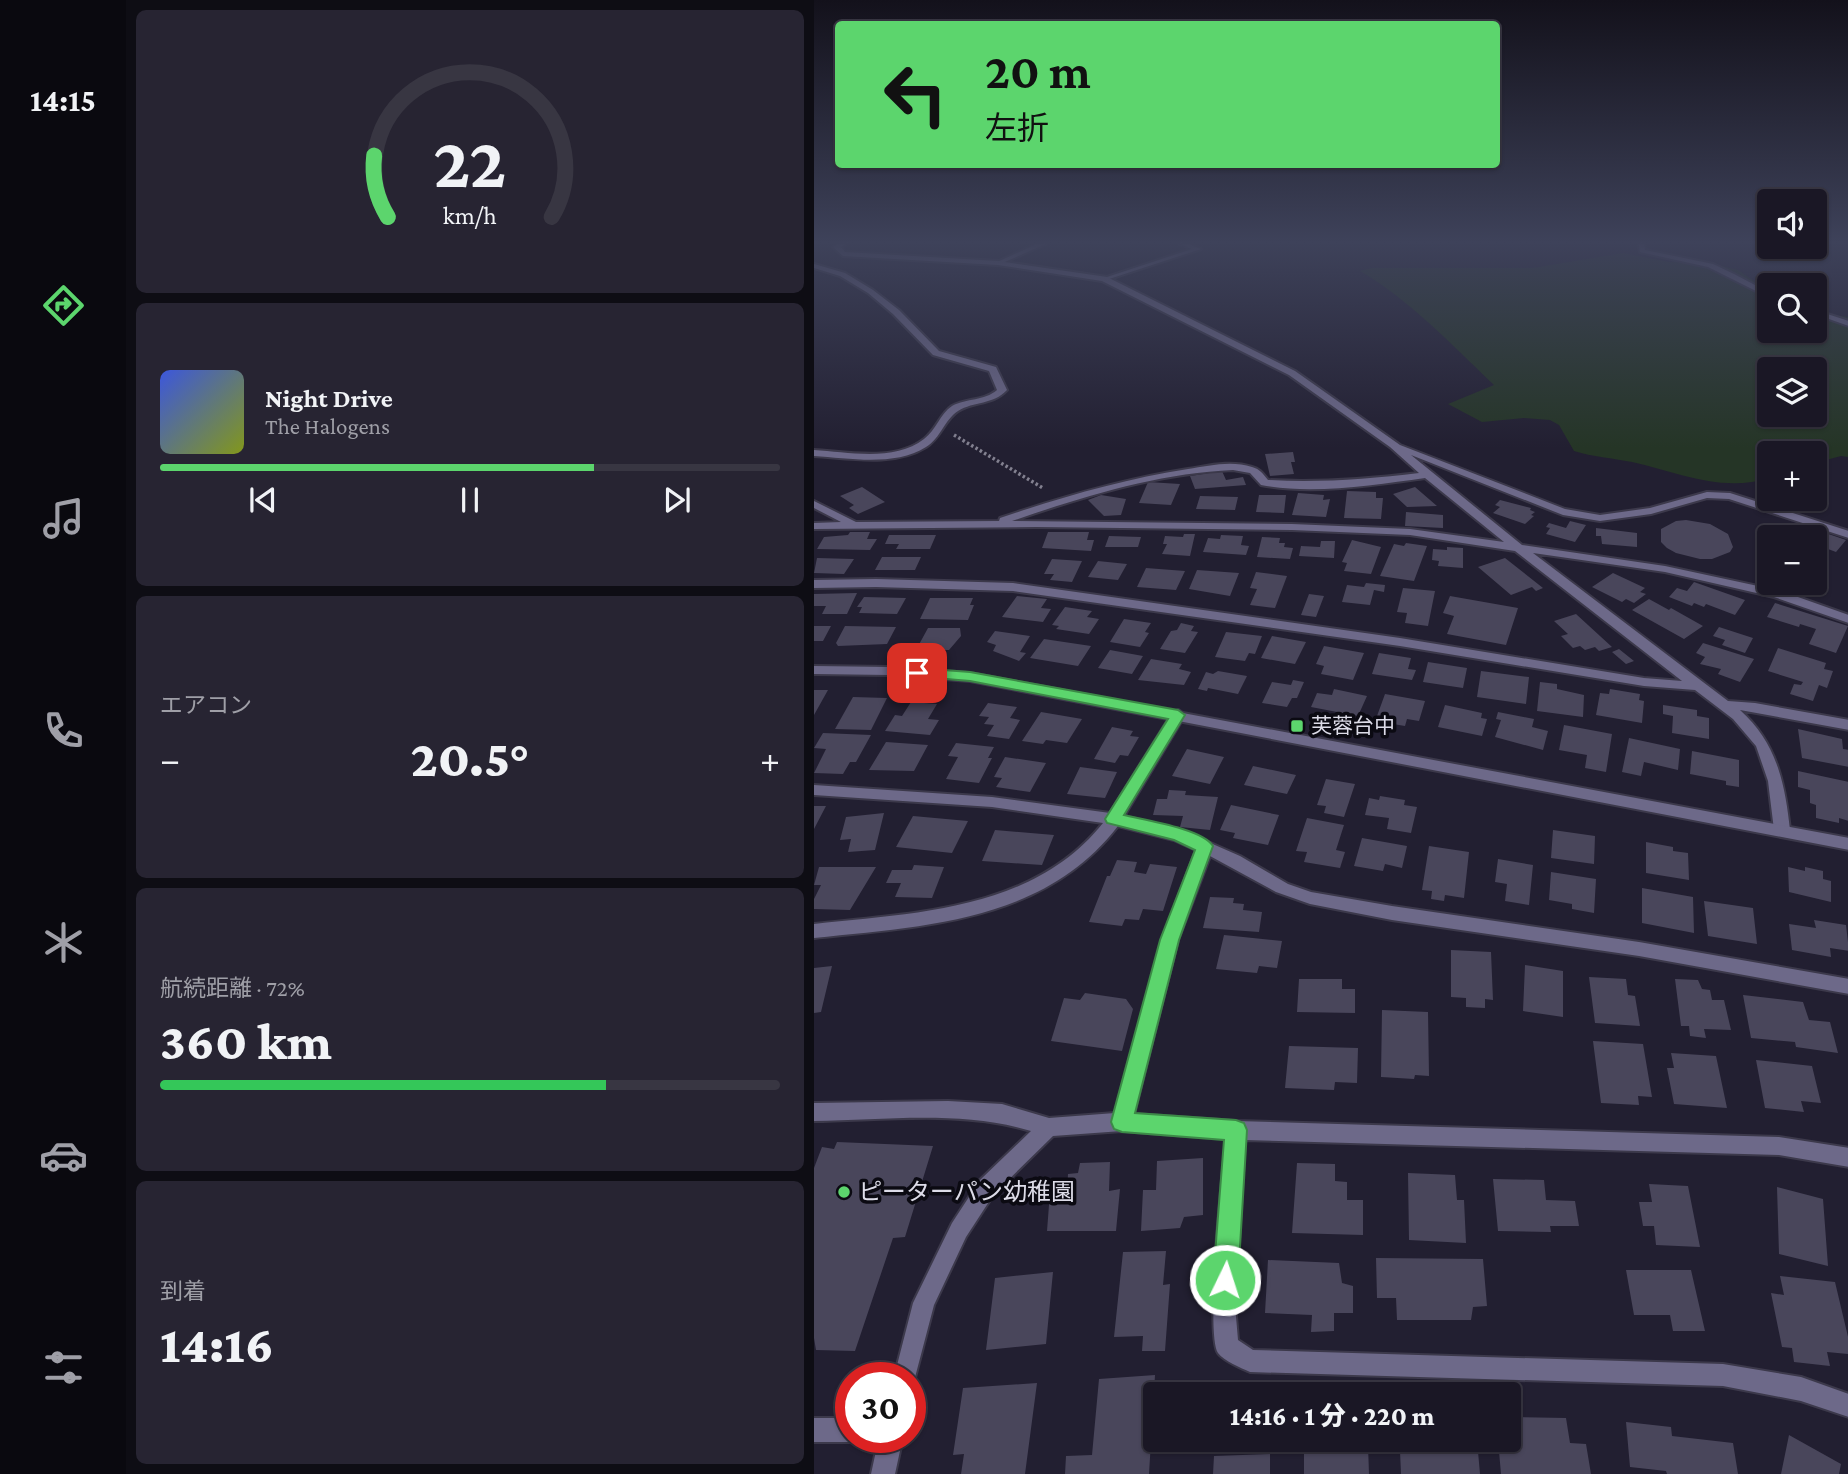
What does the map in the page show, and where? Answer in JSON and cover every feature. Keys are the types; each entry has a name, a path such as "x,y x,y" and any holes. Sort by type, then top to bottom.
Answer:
{"street":[{"path":"814,453 880,456 917,447 934,436 956,408 998,394 1002,390 993,369 983,364 941,356 928,348 895,311"},
{"path":"1168,311 1292,373 1394,445 1426,475 1516,546 1698,686 1727,705 1758,738 1772,761 1779,787 1782,830"},
{"path":"1394,445 1563,512 1600,518 1651,511 1707,495 1730,496 1848,535"},
{"path":"990,526 1062,499 1142,478 1215,468 1254,471 1265,483 1289,485 1352,485 1426,475"},
{"path":"814,504 856,526"},
{"path":"814,526 1353,529 1410,532 1677,572 1777,594 1848,619"},
{"path":"814,584 1013,587 1400,642 1644,682 1698,686"},
{"path":"814,670 890,671 970,677 1848,844"},
{"path":"1727,705 1755,707 1848,725"},
{"path":"814,931 958,911 1016,895 1051,880 1091,847 1113,819 1178,715"},
{"path":"814,790 992,802 1113,819 1179,835 1205,846 1282,888 1310,898 1392,914 1639,949 1848,987"},
{"path":"1122,1122 1170,940 1205,846"},
{"path":"814,1112 948,1110 1002,1113 1049,1126 1122,1122 1236,1130 1779,1146 1848,1158"},
{"path":"909,1362 924,1303 959,1230 987,1187 1049,1126"},
{"path":"1236,1130 1224,1305 1228,1346 1250,1361 1723,1375 1801,1389 1848,1406"},
{"path":"814,1430 835,1430"},
{"path":"883,1474 887,1453"}],"lane":[{"path":"1827,316 1848,324"}],"path":[{"path":"937,431 947,431 1062,499"}],"green space":[{"path":"1415,311 1757,311 1757,343 1827,343 1827,314 1848,317 1848,457 1827,460 1827,441 1757,441 1757,481 1734,483 1700,479 1574,451 1559,425 1550,420 1524,418 1482,422 1448,404 1494,385"}],"building":[{"path":"1293,452 1295,462 1291,462 1294,474 1270,476 1265,454"},
{"path":"1222,471 1226,480 1243,477 1246,485 1195,489 1190,476"},
{"path":"1148,482 1180,484 1171,505 1139,503"},
{"path":"862,487 885,502 858,514 849,508 854,505 840,496"},
{"path":"1415,487 1437,506 1407,507 1393,494"},
{"path":"1347,491 1376,492 1376,498 1383,498 1381,519 1344,518"},
{"path":"1298,493 1324,495 1323,500 1330,499 1326,517 1292,515"},
{"path":"1101,495 1126,499 1121,515 1104,516 1088,500"},
{"path":"1259,495 1286,495 1284,513 1256,512"},
{"path":"1200,496 1238,497 1235,510 1196,509"},
{"path":"1500,500 1531,508 1530,510 1535,512 1531,515 1534,516 1525,524 1493,513 1500,507 1495,505"},
{"path":"1406,512 1443,515 1443,528 1405,526"},
{"path":"1570,521 1586,525 1575,542 1546,534 1550,528 1546,527 1549,523 1566,528"},
{"path":"1676,521 1710,524 1728,534 1733,547 1730,552 1712,559 1700,559 1667,548 1661,542 1661,529"},
{"path":"1596,528 1637,533 1637,547 1602,544 1601,536 1596,536"},
{"path":"850,532 870,532 867,539 877,539 870,550 817,549 824,537 848,535"},
{"path":"1048,532 1089,532 1087,540 1094,540 1091,551 1042,548"},
{"path":"1184,534 1195,534 1190,556 1162,554 1167,544 1163,544 1165,536 1183,537"},
{"path":"1827,534 1846,540 1836,552 1827,549"},
{"path":"889,535 936,535 930,549 896,549 899,544 885,544"},
{"path":"1221,535 1243,536 1241,545 1249,546 1246,555 1203,552 1208,538 1220,539"},
{"path":"1109,536 1141,537 1138,547 1105,547"},
{"path":"1262,537 1280,538 1279,543 1285,543 1284,547 1293,548 1290,559 1257,557"},
{"path":"1352,540 1381,547 1371,574 1344,571 1347,563 1342,562"},
{"path":"1321,541 1335,541 1334,558 1299,556 1301,546 1320,547"},
{"path":"1406,543 1427,546 1414,581 1380,576 1394,544 1404,546"},
{"path":"1447,547 1463,548 1463,568 1438,566 1439,561 1432,560 1433,549 1447,550"},
{"path":"882,557 921,557 915,570 875,570"},
{"path":"817,558 854,559 844,574 814,573"},
{"path":"1505,558 1543,588 1536,591 1532,587 1511,595 1478,567"},
{"path":"1052,559 1082,561 1072,582 1050,580 1054,574 1044,574"},
{"path":"1098,561 1127,564 1118,580 1088,577"},
{"path":"1146,568 1185,571 1176,590 1137,587"},
{"path":"1197,570 1239,573 1230,596 1189,589"},
{"path":"1256,572 1287,576 1275,608 1250,605 1257,589 1250,588"},
{"path":"1613,573 1645,588 1640,592 1646,594 1634,603 1626,599 1622,602 1592,587"},
{"path":"1694,582 1745,600 1735,615 1706,604 1704,607 1694,603 1692,606 1669,597 1677,588 1687,591"},
{"path":"1366,583 1385,585 1384,592 1374,590 1370,605 1342,602 1347,585 1364,587"},
{"path":"1403,588 1435,591 1428,626 1405,623 1407,613 1397,612"},
{"path":"857,593 847,614 822,614 826,606 814,606 814,594"},
{"path":"1309,594 1324,596 1316,617 1301,615"},
{"path":"1017,596 1047,599 1041,608 1051,609 1043,622 1002,617"},
{"path":"1450,596 1518,608 1506,645 1447,634 1454,616 1443,613"},
{"path":"864,597 906,598 897,614 859,613 862,607 857,607"},
{"path":"930,598 973,598 970,605 974,605 968,620 920,619"},
{"path":"1649,599 1703,626 1684,639 1632,610"},
{"path":"1775,603 1848,626 1836,653 1809,644 1816,629 1800,624 1799,627 1767,617"},
{"path":"1065,607 1092,611 1087,617 1099,619 1089,634 1056,629 1059,626 1052,625"},
{"path":"1576,614 1612,647 1599,651 1595,647 1585,650 1580,646 1573,648 1561,636 1568,634 1554,621"},
{"path":"1124,619 1151,623 1145,632 1149,633 1140,647 1110,642"},
{"path":"1181,623 1194,626 1191,631 1198,632 1185,653 1160,649 1171,631 1177,630"},
{"path":"814,626 831,626 823,641 814,641"},
{"path":"845,626 896,627 887,644 838,646 836,643"},
{"path":"1719,627 1753,638 1745,653 1722,645 1725,640 1713,636"},
{"path":"928,628 960,628 961,636 949,650 916,650"},
{"path":"995,631 1030,636 1020,652 1026,653 1019,661 993,651 996,645 987,642"},
{"path":"1226,632 1262,636 1255,654 1249,653 1245,661 1215,657"},
{"path":"1272,636 1306,642 1295,664 1261,658"},
{"path":"1044,639 1091,646 1078,666 1030,658"},
{"path":"1703,643 1754,659 1740,682 1718,674 1721,669 1700,664 1705,657 1696,653"},
{"path":"1324,646 1364,653 1353,680 1321,674 1324,666 1316,664"},
{"path":"1778,648 1826,663 1824,669 1833,671 1827,688 1819,685 1813,701 1790,694 1794,684 1801,685 1803,682 1768,671"},
{"path":"1619,649 1634,661 1626,664 1612,652"},
{"path":"1110,650 1143,656 1132,674 1098,668"},
{"path":"1379,653 1411,658 1408,669 1416,670 1412,680 1372,674"},
{"path":"1151,659 1182,664 1179,669 1191,672 1184,685 1138,680"},
{"path":"1428,662 1467,668 1463,688 1423,682"},
{"path":"1218,671 1247,676 1238,694 1208,688 1207,691 1198,689 1206,672 1213,674"},
{"path":"1481,671 1529,677 1526,704 1477,697"},
{"path":"1293,680 1304,682 1297,698 1292,698 1287,707 1262,703 1272,682 1291,685"},
{"path":"1540,682 1557,684 1557,689 1584,695 1583,717 1537,711"},
{"path":"1334,689 1367,696 1358,716 1311,707 1317,693 1332,695"},
{"path":"1610,689 1640,694 1639,700 1644,701 1642,723 1596,715 1600,693 1609,694"},
{"path":"814,690 828,690 814,715"},
{"path":"1385,694 1425,701 1419,721 1407,719 1405,726 1393,724 1395,719 1377,716"},
{"path":"853,697 887,698 871,730 835,729"},
{"path":"911,702 937,704 928,719 939,720 930,735 885,731 895,715 902,716"},
{"path":"988,703 1017,707 1010,718 1020,720 1009,739 987,736 994,725 984,724 989,717 979,716"},
{"path":"1445,705 1482,713 1481,718 1487,719 1482,736 1438,727"},
{"path":"1663,705 1697,710 1697,716 1709,718 1709,739 1672,733 1673,716 1663,714"},
{"path":"1041,712 1082,719 1067,743 1022,741"},
{"path":"1498,712 1534,719 1532,727 1548,731 1543,750 1495,737 1501,720 1496,719"},
{"path":"1564,725 1612,734 1606,772 1585,768 1587,755 1559,750"},
{"path":"1112,727 1133,731 1130,736 1139,737 1128,756 1120,755 1115,763 1094,759"},
{"path":"1798,729 1842,739 1843,749 1849,750 1849,767 1802,758"},
{"path":"823,733 871,735 856,762 850,762 843,774 814,773 826,749 814,748"},
{"path":"1629,738 1680,749 1678,770 1644,762 1641,776 1622,772"},
{"path":"886,742 928,745 914,771 869,770"},
{"path":"956,743 994,747 988,758 992,758 979,783 946,779 958,757 948,756"},
{"path":"1187,749 1224,757 1210,784 1172,776"},
{"path":"1692,751 1739,760 1739,787 1726,785 1726,781 1690,774"},
{"path":"1005,757 1046,763 1030,792 996,787 1002,778 994,777"},
{"path":"1253,766 1296,775 1287,794 1244,785"},
{"path":"1080,767 1117,772 1105,798 1067,794"},
{"path":"1798,771 1849,782 1849,821 1839,818 1839,823 1816,818 1816,805 1810,803 1810,790 1798,787"},
{"path":"1326,779 1355,784 1344,817 1324,813 1326,806 1317,805"},
{"path":"1169,790 1186,791 1185,795 1218,797 1210,830 1180,827 1183,816 1153,815 1157,799 1167,799"},
{"path":"1380,796 1405,800 1404,805 1417,807 1411,833 1387,829 1389,818 1365,815 1369,798 1379,800"},
{"path":"1231,805 1279,815 1268,845 1233,838 1235,833 1220,830"},
{"path":"814,806 826,806 814,829"},
{"path":"884,813 875,850 848,852 851,839 840,840 846,817"},
{"path":"913,816 968,821 952,853 896,847"},
{"path":"1307,818 1344,825 1336,850 1345,852 1340,868 1304,862 1307,852 1296,851"},
{"path":"995,830 1054,835 1042,865 982,861"},
{"path":"1553,830 1595,836 1594,864 1551,858"},
{"path":"1362,838 1407,846 1402,868 1385,864 1383,871 1354,866"},
{"path":"1646,842 1688,853 1689,880 1646,873"},
{"path":"1429,846 1469,852 1464,898 1445,895 1444,901 1431,899 1432,891 1422,890"},
{"path":"1498,859 1533,865 1529,905 1505,901 1507,884 1495,882"},
{"path":"1117,860 1137,862 1134,872 1146,874 1150,864 1177,867 1163,911 1143,909 1139,920 1125,919 1122,926 1089,922 1107,876 1110,876"},
{"path":"914,865 944,867 932,898 895,897 901,883 886,883 892,870 912,870"},
{"path":"819,867 876,867 850,910 814,909 814,899 821,885 814,885"},
{"path":"1788,867 1823,871 1823,879 1831,881 1831,902 1789,892"},
{"path":"1551,872 1596,879 1594,913 1572,909 1572,904 1549,900"},
{"path":"1642,888 1693,897 1694,933 1642,923"},
{"path":"1210,897 1234,898 1233,903 1244,904 1243,910 1262,912 1259,932 1203,928"},
{"path":"1704,901 1753,908 1757,944 1708,936"},
{"path":"1814,920 1846,925 1849,951 1830,948 1831,957 1792,950 1789,924 1816,928"},
{"path":"1224,935 1282,941 1277,968 1259,966 1257,973 1216,969"},
{"path":"1451,950 1491,952 1493,1000 1485,999 1485,1008 1466,1007 1466,998 1451,997"},
{"path":"1525,965 1563,971 1563,1017 1523,1011"},
{"path":"832,966 821,1012 814,1013 814,968"},
{"path":"1589,977 1626,979 1628,995 1635,996 1640,1026 1595,1023"},
{"path":"1299,979 1342,979 1342,989 1355,989 1355,1013 1297,1012"},
{"path":"1675,979 1698,980 1702,989 1710,990 1712,1000 1724,1000 1731,1030 1704,1029 1706,1038 1690,1036 1689,1026 1681,1026"},
{"path":"1085,993 1126,999 1133,1009 1122,1051 1051,1041 1064,998 1080,1000"},
{"path":"1743,995 1803,1002 1809,1020 1830,1022 1838,1053 1796,1047 1795,1042 1751,1038"},
{"path":"1382,1010 1428,1012 1429,1076 1415,1075 1414,1079 1381,1077"},
{"path":"1593,1041 1643,1044 1652,1097 1638,1096 1639,1105 1601,1103"},
{"path":"1289,1046 1358,1048 1357,1083 1335,1082 1334,1090 1285,1088"},
{"path":"1671,1053 1716,1056 1727,1108 1674,1104 1667,1068 1674,1068"},
{"path":"1756,1060 1812,1066 1821,1103 1801,1101 1804,1112 1765,1108"},
{"path":"837,1142 933,1146 905,1237 893,1238 855,1351 816,1350 814,1338 814,1168 822,1147 834,1149"},
{"path":"1203,1158 1203,1215 1184,1217 1180,1228 1141,1231 1143,1190 1156,1190 1157,1161"},
{"path":"1110,1162 1109,1191 1120,1189 1116,1231 1047,1231 1050,1192 1067,1192 1068,1174 1078,1173 1080,1163"},
{"path":"1297,1163 1335,1164 1335,1181 1347,1182 1347,1200 1363,1200 1363,1235 1292,1233"},
{"path":"1408,1173 1455,1175 1457,1200 1464,1200 1466,1243 1409,1240"},
{"path":"1493,1179 1544,1180 1546,1200 1575,1201 1579,1226 1550,1226 1551,1232 1498,1231"},
{"path":"1649,1184 1688,1186 1700,1247 1656,1245 1654,1226 1643,1226 1639,1202 1652,1202"},
{"path":"1777,1187 1823,1199 1828,1266 1779,1254"},
{"path":"1166,1251 1163,1285 1170,1284 1165,1351 1142,1351 1143,1336 1114,1337 1123,1252"},
{"path":"1376,1258 1483,1259 1487,1306 1473,1307 1471,1320 1397,1320 1396,1298 1377,1298"},
{"path":"1268,1260 1339,1263 1342,1283 1353,1286 1353,1313 1334,1313 1334,1331 1311,1332 1312,1315 1265,1313"},
{"path":"1626,1270 1691,1270 1705,1331 1673,1331 1670,1315 1634,1315"},
{"path":"1053,1272 1046,1344 986,1350 995,1278"},
{"path":"1780,1276 1835,1282 1849,1341 1849,1354 1827,1352 1830,1366 1794,1362 1792,1348 1782,1347 1771,1293 1784,1295"},
{"path":"1155,1375 1155,1382 1143,1382 1143,1452 1150,1452 1149,1474 1065,1474 1066,1456 1092,1455 1099,1379"},
{"path":"1037,1383 1025,1474 961,1474 964,1454 953,1455 963,1388"},
{"path":"1521,1417 1566,1418 1570,1443 1586,1444 1591,1474 1501,1474 1499,1452 1521,1452"},
{"path":"1626,1422 1671,1427 1672,1436 1733,1443 1738,1474 1667,1474 1666,1471 1630,1467"},
{"path":"1789,1435 1841,1464 1839,1474 1781,1474"},
{"path":"1304,1452 1368,1452 1369,1474 1304,1474"},
{"path":"1400,1452 1478,1452 1480,1474 1401,1474"},
{"path":"1270,1454 1270,1474 1213,1474 1214,1456"}],"place":[{"name":"芙蓉台中","path":"1297,726"},
{"name":"ピーターパン幼稚園","path":"844,1192"}],"route":[{"path":"917,673 970,677 1178,715 1113,819 1179,835 1205,846 1170,940 1122,1122 1236,1130 1225,1280"}]}
